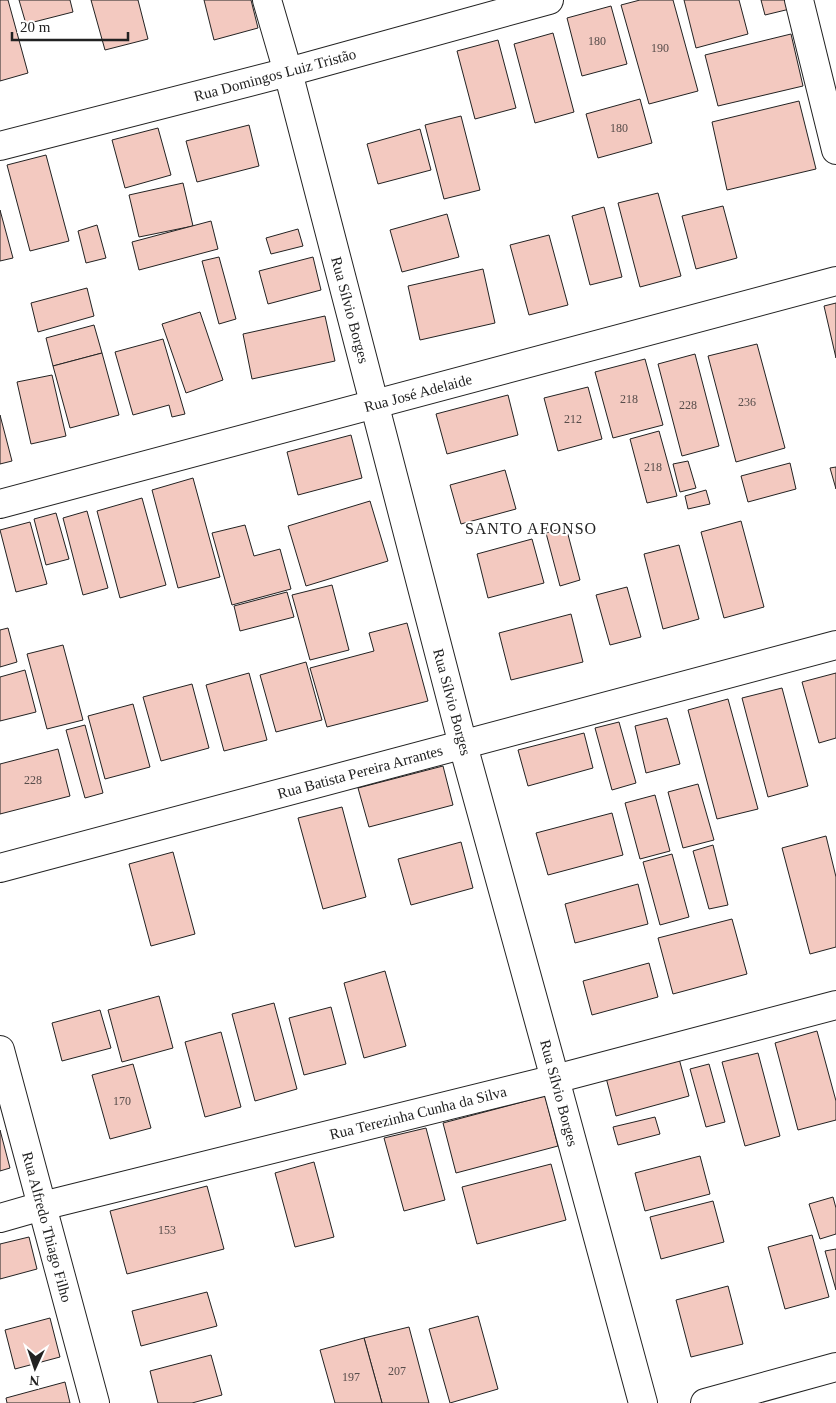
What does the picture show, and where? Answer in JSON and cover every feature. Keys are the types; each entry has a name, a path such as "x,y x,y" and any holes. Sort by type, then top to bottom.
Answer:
{"street":[{"name":"Rua Sílvio Borges","path":"267,0 288,72 463,745 643,1403"},
{"name":"Rua Domingos Luiz Tristão","path":"0,146 288,72 549,0"},
{"path":"799,0 836,150"},
{"name":"Rua José Adelaide","path":"0,504 836,281"},
{"name":"Rua Batista Pereira Arrantes","path":"0,868 836,645"},
{"name":"Rua Terezinha Cunha da Silva","path":"0,1218 555,1079 836,1006"},
{"name":"Rua Alfredo Thiago Filho","path":"0,1050 95,1403"},
{"path":"705,1403 836,1368"}],"building":[{"path":"0,0 8,0 28,73 0,81"},
{"path":"19,0 70,0 73,12 26,24"},
{"path":"91,0 138,0 148,39 105,50"},
{"path":"204,0 251,0 258,28 214,40"},
{"path":"640,0 673,0 698,91 649,104 621,5"},
{"path":"684,0 739,0 748,34 696,48"},
{"path":"761,0 792,0 794,8 765,15"},
{"path":"611,6 627,64 582,76 567,18"},
{"path":"553,33 574,112 535,123 514,44"},
{"path":"791,34 803,86 718,106 705,55"},
{"path":"498,40 516,108 475,119 457,51"},
{"path":"640,99 652,143 598,158 586,114"},
{"path":"799,101 816,169 727,190 712,122"},
{"path":"461,116 480,190 444,199 425,125"},
{"path":"249,125 259,166 197,182 186,141"},
{"path":"158,128 171,175 125,188 112,140"},
{"path":"420,129 431,170 378,184 367,144"},
{"path":"46,155 69,241 30,251 7,165"},
{"path":"183,183 193,226 139,237 129,195"},
{"path":"658,193 681,276 640,287 618,203"},
{"path":"723,206 737,258 696,269 682,216"},
{"path":"604,207 622,277 590,285 572,216"},
{"path":"0,210 13,258 0,261"},
{"path":"447,214 459,257 402,272 390,230"},
{"path":"211,221 218,249 139,270 132,242"},
{"path":"97,225 106,258 86,263 78,231"},
{"path":"298,229 303,246 271,254 266,238"},
{"path":"549,235 568,305 529,315 510,245"},
{"path":"219,257 236,319 219,324 202,261"},
{"path":"313,257 321,290 268,304 259,271"},
{"path":"483,269 495,323 420,340 408,286"},
{"path":"87,288 94,316 38,332 31,303"},
{"path":"836,303 836,358 824,306"},
{"path":"200,312 223,380 186,393 162,324"},
{"path":"325,316 335,361 252,379 243,334"},
{"path":"94,325 102,353 53,366 46,338"},
{"path":"163,339 185,414 172,417 169,405 133,415 115,352"},
{"path":"757,344 785,448 736,462 708,356"},
{"path":"102,353 119,415 70,428 53,366"},
{"path":"695,354 719,446 682,456 658,364"},
{"path":"645,359 663,425 613,438 595,372"},
{"path":"52,375 66,436 31,444 17,382"},
{"path":"588,387 602,439 558,451 544,398"},
{"path":"508,395 518,435 447,454 436,414"},
{"path":"0,415 12,461 0,464"},
{"path":"659,431 677,496 647,503 630,439"},
{"path":"351,435 362,478 298,495 287,452"},
{"path":"688,461 696,488 680,492 673,464"},
{"path":"790,463 796,489 748,502 741,476"},
{"path":"836,467 836,489 830,468"},
{"path":"505,470 516,509 461,524 450,485"},
{"path":"193,478 220,577 178,588 152,490"},
{"path":"706,490 710,504 688,509 685,496"},
{"path":"142,498 166,585 120,598 97,511"},
{"path":"370,501 388,561 306,586 288,526"},
{"path":"87,511 108,588 83,595 63,518"},
{"path":"56,513 69,559 46,565 34,519"},
{"path":"741,521 764,607 724,618 701,532"},
{"path":"30,522 47,584 16,592 0,530"},
{"path":"245,525 254,556 280,549 291,589 232,605 212,533"},
{"path":"566,527 580,580 560,586 546,533"},
{"path":"532,539 544,583 488,598 477,554"},
{"path":"679,545 699,619 663,629 644,554"},
{"path":"332,585 349,650 310,660 292,595"},
{"path":"627,587 641,637 610,645 596,595"},
{"path":"287,592 294,617 240,631 234,606"},
{"path":"571,614 583,662 511,680 499,633"},
{"path":"407,623 428,701 327,727 310,668 374,651 369,633"},
{"path":"8,628 17,662 0,667 0,630"},
{"path":"63,645 83,720 47,729 27,654"},
{"path":"306,662 322,720 276,732 260,675"},
{"path":"25,670 36,712 0,721 0,677"},
{"path":"249,673 267,740 224,751 206,685"},
{"path":"836,673 836,738 819,743 802,682"},
{"path":"192,684 209,748 161,761 143,697"},
{"path":"782,688 808,786 768,797 742,698"},
{"path":"728,699 758,809 717,819 688,710"},
{"path":"133,704 150,767 105,779 88,716"},
{"path":"667,718 680,764 646,773 635,726"},
{"path":"619,722 636,783 612,790 595,728"},
{"path":"85,725 103,793 85,798 66,730"},
{"path":"584,733 593,768 528,786 518,750"},
{"path":"58,749 70,796 0,814 0,764"},
{"path":"443,766 453,805 369,827 358,788"},
{"path":"698,784 714,840 683,848 668,792"},
{"path":"655,795 670,851 640,859 625,803"},
{"path":"342,807 366,897 323,909 298,818"},
{"path":"612,813 623,855 548,875 536,833"},
{"path":"826,836 836,877 836,947 810,954 782,848"},
{"path":"461,842 473,888 411,905 398,859"},
{"path":"713,845 728,905 709,909 693,851"},
{"path":"173,852 195,934 151,946 129,864"},
{"path":"672,854 689,917 660,925 643,862"},
{"path":"638,884 648,924 575,943 565,904"},
{"path":"732,919 747,974 673,994 658,938"},
{"path":"649,963 658,997 592,1015 583,981"},
{"path":"385,971 406,1046 364,1058 344,983"},
{"path":"159,996 173,1048 122,1062 108,1010"},
{"path":"274,1003 297,1089 255,1101 232,1014"},
{"path":"331,1007 346,1064 304,1075 289,1018"},
{"path":"100,1010 111,1048 62,1061 52,1023"},
{"path":"817,1031 836,1101 836,1120 798,1130 775,1043"},
{"path":"221,1032 241,1107 205,1117 185,1042"},
{"path":"677,1051 689,1096 616,1116 604,1070"},
{"path":"758,1053 780,1136 745,1146 722,1062"},
{"path":"133,1064 151,1128 110,1139 92,1075"},
{"path":"709,1064 725,1122 706,1127 690,1069"},
{"path":"545,1096 558,1146 456,1173 443,1123"},
{"path":"655,1117 660,1134 618,1145 613,1127"},
{"path":"426,1128 445,1200 404,1211 384,1138"},
{"path":"0,1130 10,1168 0,1171"},
{"path":"700,1156 710,1194 645,1211 635,1173"},
{"path":"314,1162 334,1237 295,1247 275,1173"},
{"path":"551,1164 566,1220 477,1244 462,1187"},
{"path":"207,1186 224,1249 127,1274 110,1211"},
{"path":"833,1197 836,1208 836,1234 820,1239 809,1204"},
{"path":"713,1201 724,1242 661,1259 650,1217"},
{"path":"812,1235 829,1297 785,1309 768,1247"},
{"path":"29,1237 37,1269 0,1279 0,1244"},
{"path":"836,1249 836,1290 825,1251"},
{"path":"728,1286 743,1344 691,1357 676,1300"},
{"path":"207,1292 217,1326 141,1346 132,1311"},
{"path":"478,1316 498,1389 450,1403 429,1329"},
{"path":"50,1318 60,1357 15,1369 5,1330"},
{"path":"409,1327 429,1403 382,1403 364,1338"},
{"path":"364,1338 382,1403 335,1403 320,1350"},
{"path":"211,1355 222,1395 192,1403 158,1403 150,1371"},
{"path":"65,1382 70,1403 7,1403 6,1398"}],"district":[{"name":"SANTO AFONSO","path":"531,528"}]}
